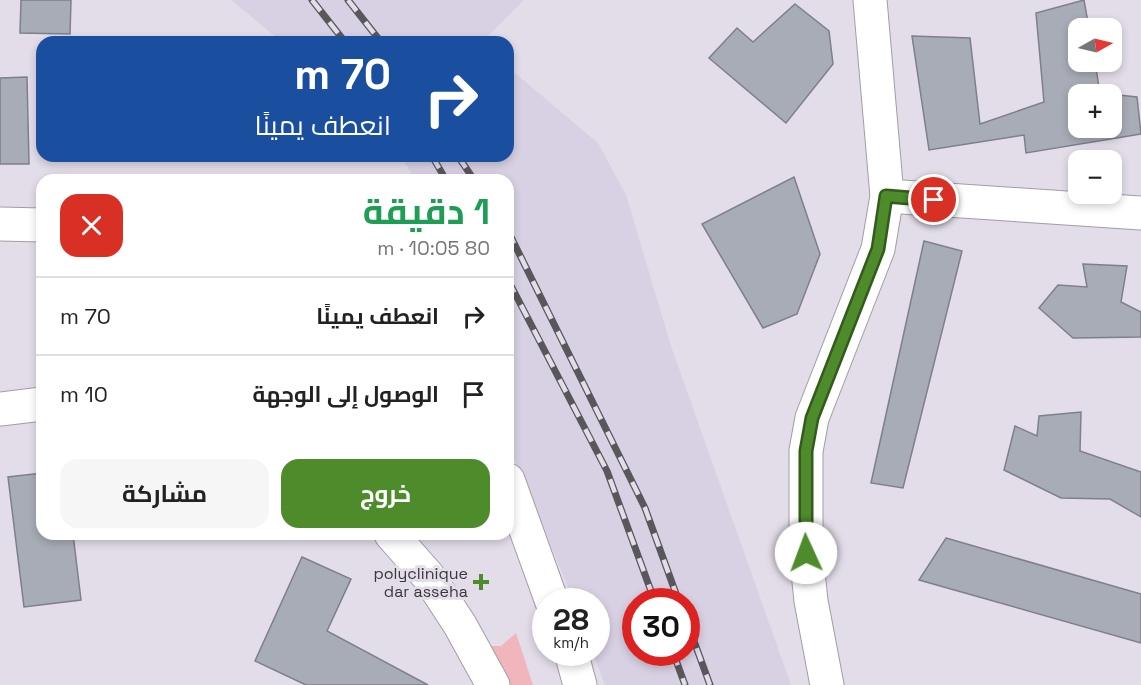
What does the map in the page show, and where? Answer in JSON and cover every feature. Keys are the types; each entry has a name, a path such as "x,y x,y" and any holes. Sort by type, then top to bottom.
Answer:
{"street":[{"path":"826,685 811,601 806,553 806,451 812,418 878,249 886,196 870,0"},
{"path":"886,196 1141,213"},
{"path":"0,224 36,225"},
{"path":"0,409 36,405"},
{"path":"514,497 547,588"},
{"path":"396,540 428,576 460,625 493,685"},
{"path":"575,666 580,685"}],"shaded area":[{"path":"231,0 524,0 488,36 275,36"},
{"path":"514,72 598,143 626,195 671,346 791,685 605,685 598,666 610,666 610,588 569,588 514,458 514,174 412,174 404,162 514,162"},
{"path":"516,633 533,685 511,685 489,646 501,646"}],"building":[{"path":"21,0 71,0 70,34 20,33"},
{"path":"1084,0 1087,18 1068,18 1068,72 1097,72 1099,84 1068,84 1068,138 1117,138 1026,153 1024,135 929,150 912,36 970,38 980,124 1044,102 1036,13"},
{"path":"795,4 829,31 833,64 786,123 709,58 737,28 753,42"},
{"path":"27,77 29,164 0,164 0,78"},
{"path":"1122,95 1137,97 1141,134 1122,137"},
{"path":"794,177 820,254 797,314 763,328 702,224"},
{"path":"924,241 962,251 903,488 871,483"},
{"path":"1083,264 1127,266 1121,302 1141,312 1141,337 1073,338 1039,308 1058,285 1087,287"},
{"path":"1081,412 1080,451 1141,472 1141,517 1110,499 1061,498 1004,470 1015,426 1037,436 1039,416"},
{"path":"36,474 36,540 74,540 81,600 24,607 8,477"},
{"path":"946,538 1141,594 1141,643 919,580"},
{"path":"302,557 351,579 327,631 428,685 306,685 255,661"}],"railway":[{"path":"312,0 340,36"},
{"path":"348,0 376,36"},
{"path":"436,162 442,174"},
{"path":"462,162 470,174"},
{"path":"514,243 645,508 674,588"},
{"path":"514,292 607,471 650,588"},
{"path":"700,658 710,685"},
{"path":"678,666 685,685"}],"place":[{"name":"polyclinique dar asseha","path":"481,582"}],"route":[{"path":"806,553 804,496 806,451 812,418 850,326 878,249 886,196 934,200"}]}
